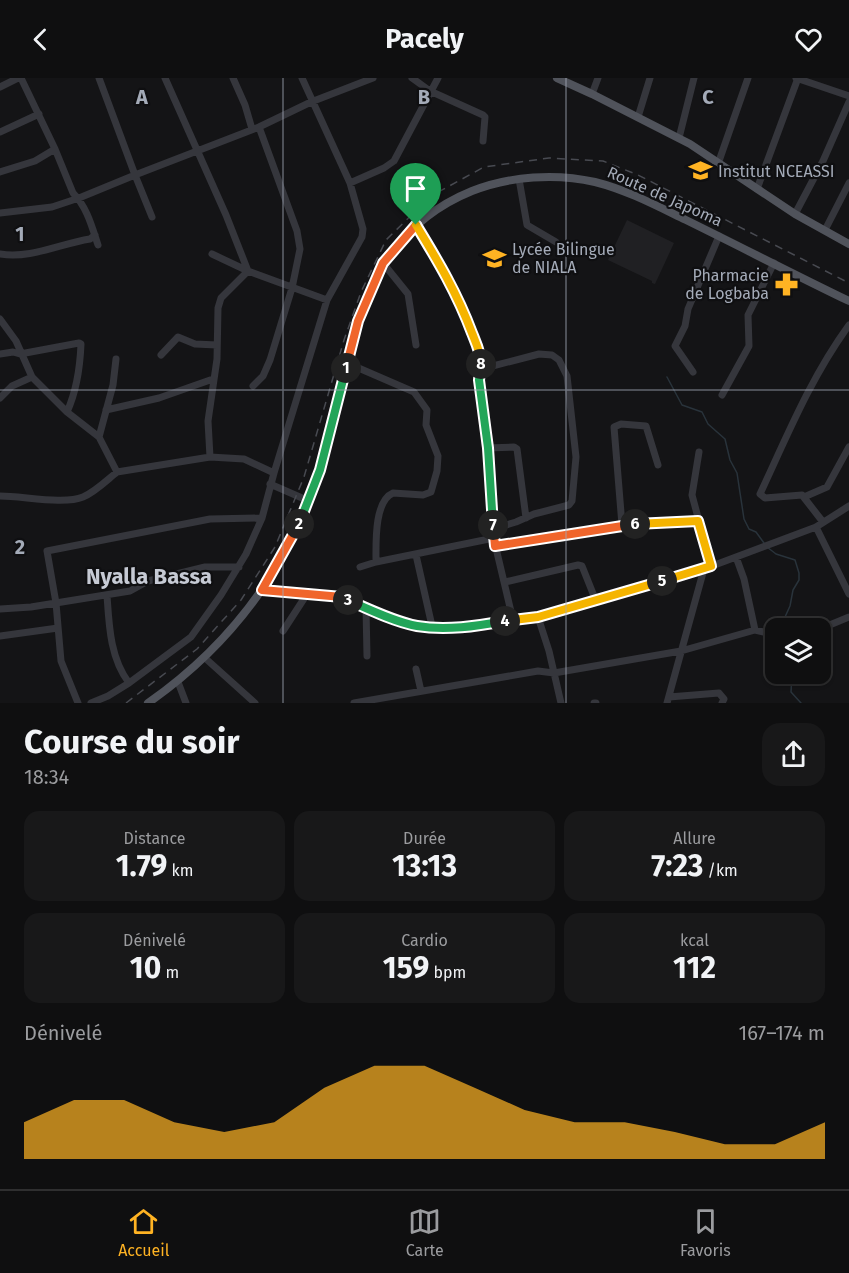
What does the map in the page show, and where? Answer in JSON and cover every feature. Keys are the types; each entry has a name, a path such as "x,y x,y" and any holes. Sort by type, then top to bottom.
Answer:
{"main road":[{"path":"557,78 679,138 719,161 795,214 849,244"},
{"name":"Route de Japoma","path":"148,703 178,682 205,658 243,617 262,590 298,526 309,501 320,470 358,321 383,263 416,225 438,208 486,186 519,179 580,179 636,197 849,301"}],"street":[{"path":"0,87 20,78 55,149 73,194 79,198 98,245"},
{"path":"99,78 152,217"},
{"path":"165,78 230,223 248,271"},
{"path":"233,78 256,128 298,237 300,249 292,288 266,370 261,380 253,386"},
{"path":"91,703 129,683 190,637 239,567 262,518 270,484 327,300 362,237 361,222 350,183 302,78"},
{"path":"0,213 52,207 79,198 256,128 311,102 373,78"},
{"path":"412,78 430,91 483,115 485,117 483,141"},
{"path":"350,183 394,161 438,78"},
{"path":"592,94 598,78"},
{"path":"638,117 650,78"},
{"path":"679,138 694,78"},
{"path":"719,161 748,78"},
{"path":"757,189 798,78 849,96"},
{"path":"795,214 823,161 849,102"},
{"path":"0,132 39,114"},
{"path":"841,119 849,122"},
{"path":"0,172 18,168 55,149"},
{"path":"519,179 527,225 556,242"},
{"path":"825,231 849,183"},
{"path":"416,225 449,279 465,312 481,355 479,386 488,448 494,542 513,620"},
{"path":"0,254 15,256 29,254 90,239 94,235"},
{"path":"693,372 675,345 685,326 688,309 719,236"},
{"path":"212,254 248,271 327,300"},
{"path":"383,263 408,294 416,345"},
{"path":"722,395 749,346 748,315 774,263"},
{"path":"210,457 208,421 217,345 217,317 221,298 248,271"},
{"path":"0,319 12,334 32,377 67,412 99,437 117,472"},
{"path":"849,325 825,358 800,406 760,494 765,498 799,494 804,497 819,525 849,594"},
{"path":"161,356 178,337 195,344 217,345"},
{"path":"0,354 13,352 20,354 81,344 75,393 67,412"},
{"path":"480,369 539,354 554,356 565,369 576,457 572,501 565,507 537,513 493,529"},
{"path":"99,437 114,380 116,359"},
{"path":"347,363 414,392 420,398 427,410 426,426 438,456 437,471 431,492 423,495 393,493 384,500 378,524 376,562"},
{"path":"0,398 12,386 32,377"},
{"path":"106,410 159,398 213,379"},
{"path":"622,525 614,427 621,424 646,426 658,465"},
{"path":"488,448 514,447 517,449 526,518"},
{"path":"804,497 825,490 849,447"},
{"path":"699,452 692,490 708,567 668,700 719,693 724,699 722,703"},
{"path":"0,496 21,496 58,501 77,499 85,497 117,472 210,457 238,457 274,473"},
{"path":"270,484 309,501"},
{"path":"262,590 342,597 417,626 458,628 538,617 708,567 819,525 849,506"},
{"path":"78,703 62,661 56,603 46,554 49,550 210,519 262,518"},
{"path":"360,567 376,562 494,542 622,525 698,521"},
{"path":"416,555 432,626"},
{"path":"736,557 744,579 755,630"},
{"path":"505,582 578,565 582,566 596,601"},
{"path":"0,609 130,591 148,580 205,567 239,567"},
{"path":"283,631 307,594"},
{"path":"107,595 109,628 117,666 129,683"},
{"path":"366,608 367,656"},
{"path":"538,617 554,673 559,703"},
{"path":"831,624 849,617"},
{"path":"0,636 58,628"},
{"path":"354,703 538,671 554,673 681,651 755,630 765,632"},
{"path":"205,658 255,703"},
{"path":"416,669 421,691"},
{"path":"178,682 186,703"}],"shaded area":[{"path":"627,220 674,243 655,284 608,260"}],"waterway":[{"path":"667,377 682,405 702,412 708,424 725,439 730,460 737,473 744,519 749,529 756,532 764,543"},
{"path":"767,547 776,554 795,560 799,573 799,580 793,590 785,618"},
{"path":"791,684 791,692 801,703"}],"railway":[{"path":"126,703 197,649 241,600 275,547 304,477 344,340 361,292 386,240 431,196 484,167 549,158 603,161 638,175 849,283"}],"place":[{"name":"Institut NCEASSI","path":"700,171"},
{"name":"Lycée Bilingue de NIALA","path":"494,258"},
{"name":"Pharmacie de Logbaba","path":"787,284"}],"district":[{"name":"Nyalla Bassa","path":"149,576"}],"route":[{"path":"416,225 449,279 465,312 481,355 479,380 488,448 495,546 622,525 698,521 711,566 538,617 458,628 417,626 369,610 342,597 262,590 298,526 309,501 320,470 363,307 383,263 416,225"}]}
